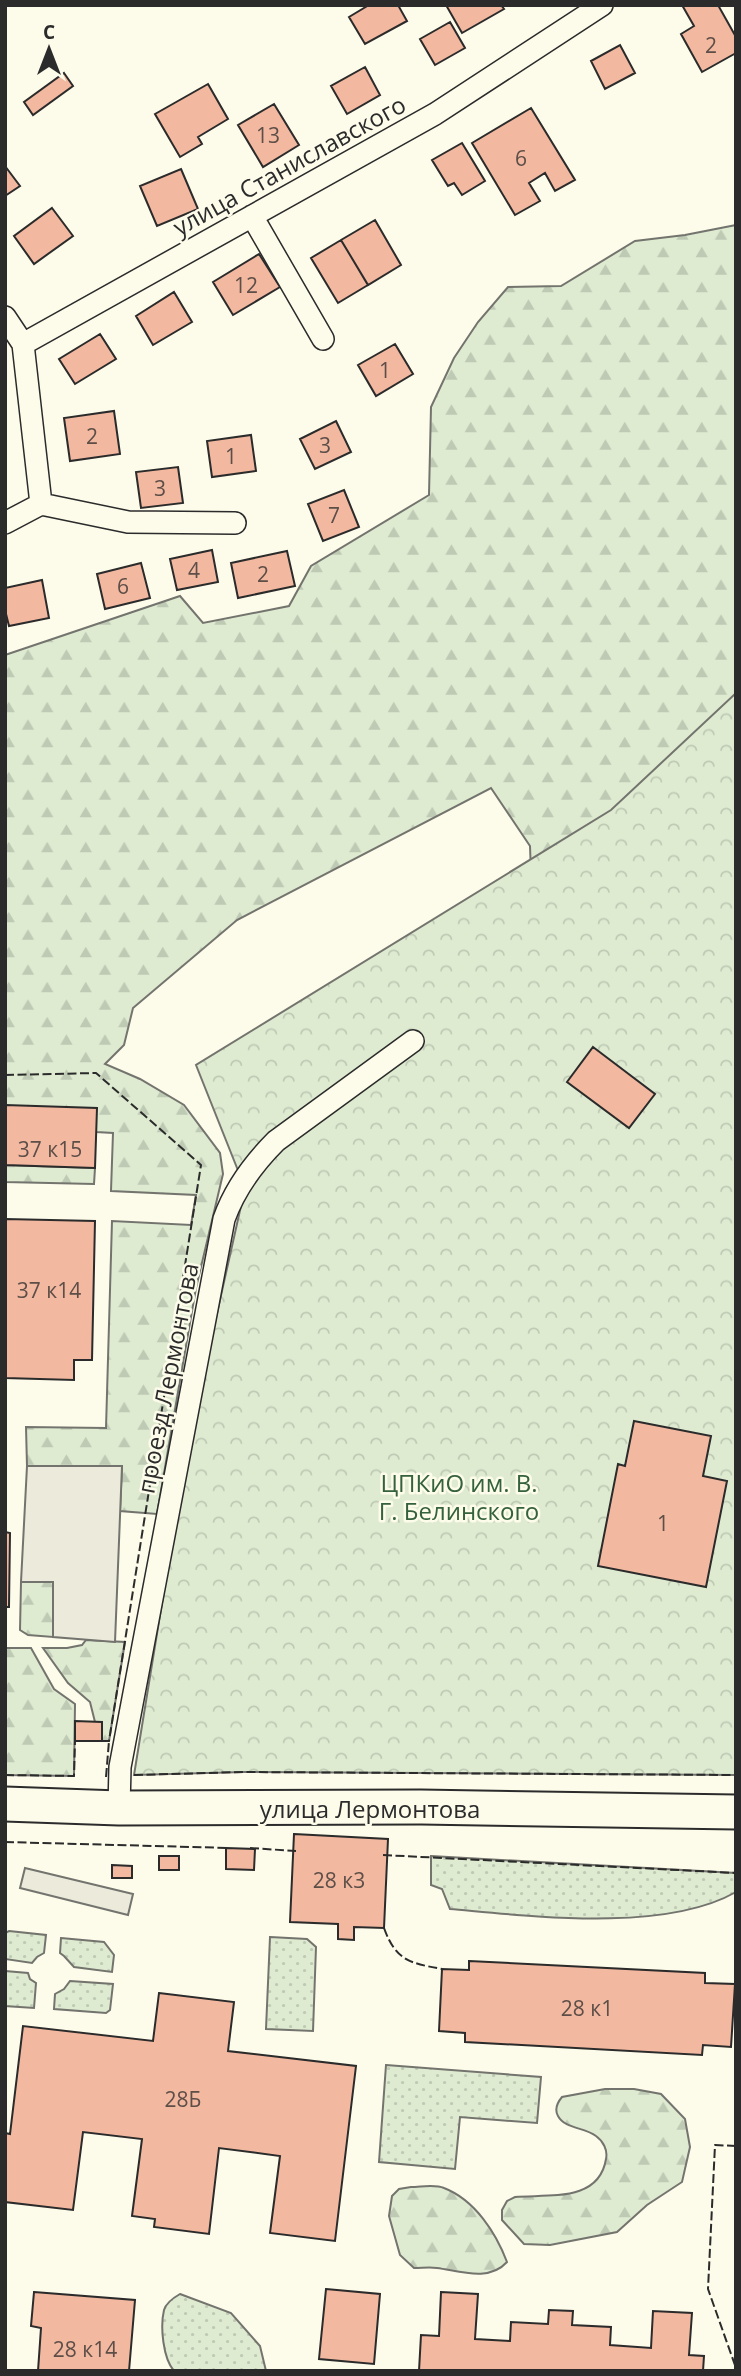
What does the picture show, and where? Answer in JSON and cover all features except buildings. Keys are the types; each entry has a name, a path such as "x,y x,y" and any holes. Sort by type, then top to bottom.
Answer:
{"main road":[{"name":"улица Лермонтова","path":"5,1804 119,1808 421,1807 736,1812"}],"street":[{"name":"улица Станиславского","path":"23,344 435,114 602,5"},
{"path":"252,216 323,339"},
{"path":"5,317 23,344 41,504"},
{"path":"5,523 41,504 128,522 235,523"},
{"name":"проезд Лермонтова","path":"119,1808 120,1767 224,1219 230,1203 253,1166 276,1141 413,1041"}],"green space":[{"path":"736,225 736,990 534,956 530,846 491,788 237,920 133,1008 124,1045 105,1064 140,1079 184,1105 220,1153 223,1174 196,1288 157,1514 120,1511 122,1466 27,1466 26,1427 106,1428 112,1221 191,1225 196,1195 111,1191 113,1133 96,1132 5,1105 5,655 180,596 203,623 289,606 311,566 429,495 431,407 454,358 478,322 508,287 561,286 635,241"},
{"name":"ЦПКиО им. В. Г. Белинского","path":"736,693 736,1775 244,1772 134,1775 188,1443 245,1188 196,1065 611,810"},
{"path":"5,1165 95,1168 94,1184 5,1182"},
{"path":"21,1582 53,1582 53,1637 28,1635 20,1630"},
{"path":"86,1640 125,1642 109,1741 102,1741 102,1722 95,1722 90,1702 68,1683 43,1648 67,1648 82,1645"},
{"path":"5,1648 31,1648 54,1689 75,1704 74,1776 5,1775"},
{"path":"431,1856 736,1873 736,1892 706,1905 672,1913 635,1917 557,1918 450,1909 442,1889 431,1885"},
{"path":"9,1931 46,1935 44,1953 32,1963 5,1959 5,1933"},
{"path":"270,1937 307,1939 316,1947 313,2031 266,2029"},
{"path":"61,1938 104,1942 114,1955 112,1972 74,1967 60,1953"},
{"path":"5,1971 28,1973 30,1979 36,1983 34,2008 5,2006"},
{"path":"70,1981 113,1984 110,2010 106,2013 54,2009 55,1994 64,1989"},
{"path":"386,2065 541,2077 537,2123 460,2117 455,2169 379,2162"},
{"path":"605,2089 634,2089 661,2094 685,2119 690,2147 682,2182 647,2205 617,2232 550,2245 524,2244 502,2220 502,2210 507,2201 515,2197 556,2195 583,2190 601,2173 606,2156 606,2149 599,2138 561,2120 557,2113 557,2104 562,2097"},
{"path":"440,2187 455,2193 483,2219 507,2262 492,2272 474,2274 414,2268 400,2255 389,2216 392,2196 399,2189"},
{"path":"180,2294 231,2313 260,2346 266,2371 174,2371 165,2350 163,2317 166,2305"}],"shaded area":[{"path":"27,1466 122,1466 115,1642 53,1637 53,1582 21,1582"},
{"path":"25,1868 133,1894 128,1915 20,1888"}],"fence":[{"path":"5,1075 96,1073 201,1165 109,1741 102,1741"},
{"path":"5,1775 74,1776 75,1741"},
{"path":"106,1777 109,1741"},
{"path":"134,1775 244,1772 736,1775"},
{"path":"5,1842 229,1848"},
{"path":"250,1848 296,1851"},
{"path":"383,1855 736,1873"},
{"path":"384,1928 394,1947 406,1959 442,1969"},
{"path":"736,2146 715,2145 708,2289 736,2368"}]}
